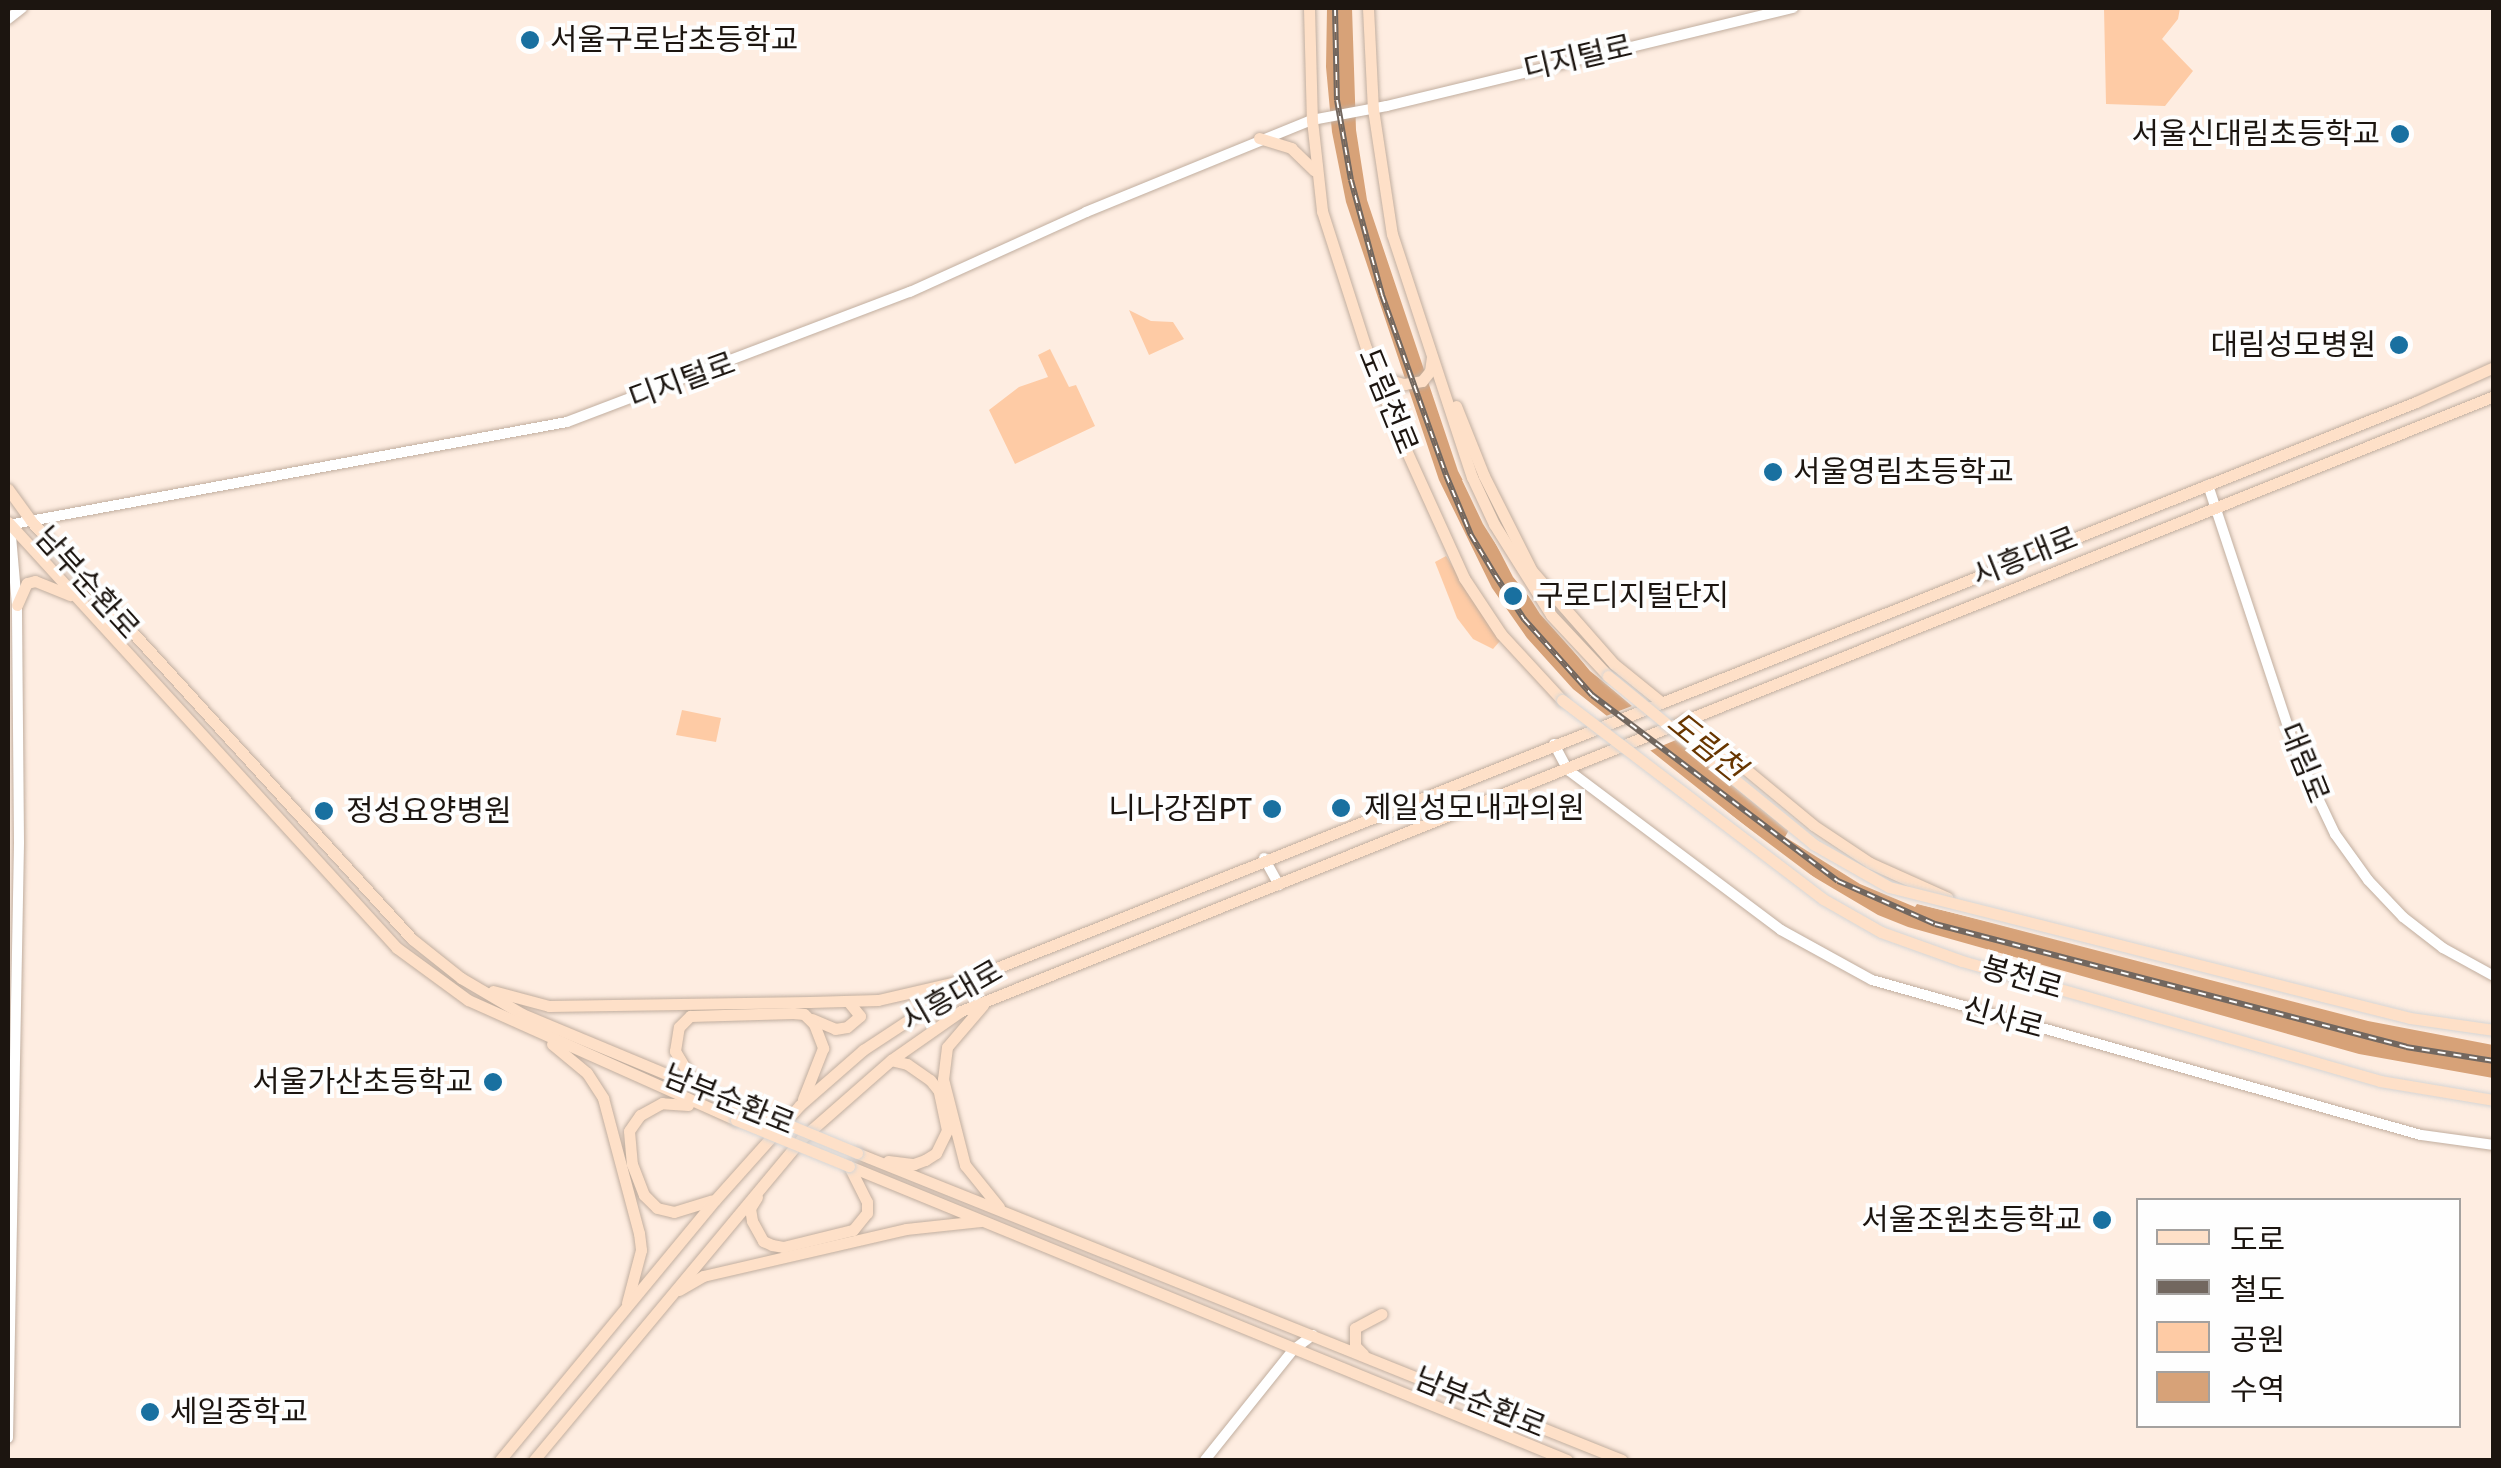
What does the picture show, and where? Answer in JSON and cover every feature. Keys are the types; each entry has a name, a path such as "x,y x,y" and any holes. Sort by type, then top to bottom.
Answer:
{"main road":[{"path":"8,19 22,8"},
{"name":"도림천로","path":"1309,8 1317,119 1316,176 1322,211 1372,362 1464,578 1500,634 1562,700 1606,734"},
{"name":"도림천로","path":"1368,8 1368,110 1392,234 1472,477 1502,538 1551,615 1613,681 1658,707"},
{"name":"디지털로","path":"8,524 566,422 910,292 1259,138 1317,119 1794,8"},
{"path":"1259,138 1300,154 1316,176"},
{"path":"1411,289 1484,476 1532,571 1614,664 1658,707"},
{"path":"1372,362 1386,379 1404,384 1422,381 1430,371 1432,354"},
{"name":"시흥대로","path":"500,1460 715,1200 800,1105 863,1050 974,977 1264,858 1658,707 2494,367"},
{"name":"시흥대로","path":"534,1460 773,1170 833,1108 938,1026 990,997 1568,770 2494,396"},
{"name":"대림로","path":"2208,485 2297,754 2335,834 2368,880 2403,918 2443,948 2494,976"},
{"name":"남부순환로","path":"8,489 31,521 390,916 461,978 522,1014 1005,1213 1567,1460"},
{"path":"8,524 17,606 16,1099 8,1438"},
{"name":"남부순환로","path":"8,524 398,948 468,1000 736,1120 982,1220 1303,1342 1367,1356 1622,1460"},
{"path":"17,606 28,583 34,581 76,598"},
{"name":"봉천로","path":"1658,707 1838,862 1889,888 2410,1018 2494,1030"},
{"path":"1680,722 1870,864 1980,912"},
{"name":"봉천로","path":"1606,734 1823,899 1895,938 2380,1081 2494,1100"},
{"path":"1554,744 1568,770"},
{"name":"신사로","path":"1568,770 1781,930 1872,980 2421,1135 2494,1145"},
{"path":"1264,858 1278,884"},
{"path":"461,978 518,1000 549,1006 848,1001 910,995 974,977"},
{"path":"990,997 954,1034 947,1047 943,1079 965,1165 1005,1213"},
{"path":"700,1088 675,1052 679,1027 690,1016 804,1014 824,1026 847,1027 860,1016 848,1001"},
{"path":"800,1105 823,1048 820,1036 804,1014"},
{"path":"537,1032 586,1073 602,1096 641,1250 626,1308"},
{"path":"857,1152 914,1164 936,1153 944,1142 946,1130 939,1092 918,1070 891,1060"},
{"path":"715,1200 674,1212 650,1202 632,1164 629,1132 640,1115 662,1103 681,1102 736,1120"},
{"path":"773,1170 750,1208 763,1241 783,1247 853,1230 861,1222 867,1213 866,1192 849,1166"},
{"path":"671,1295 702,1276 906,1229 982,1220"},
{"path":"1367,1356 1355,1346 1355,1328 1382,1314"},
{"path":"1205,1460 1303,1342"}],"green space":[{"path":"2104,8 2180,8 2178,19 2162,39 2193,71 2165,106 2106,104"},
{"path":"1129,310 1151,321 1173,322 1184,339 1149,355"},
{"path":"1050,349 1069,387 1076,385 1095,426 1015,464 989,410 1019,387 1048,377 1038,355"},
{"path":"1446,556 1500,641 1493,649 1473,639 1457,618 1435,562"},
{"path":"682,710 721,718 716,742 676,735"}],"water":[{"name":"도림천","path":"1327,8 1352,8 1356,130 1367,200 1458,471 1513,577 1590,671 1810,848 1915,903 2368,1021 2493,1045 2493,1078 2359,1054 1908,927 1878,915 1797,867 1573,689 1527,638 1492,588 1439,480 1346,202 1332,132 1326,67"}],"pier":[{"path":"1467,479 1517,574 1576,651 1813,844 1917,898 2276,992 1917,904 1915,907 1860,884 1785,837 1789,830 1676,740 1647,752 1851,905 1903,930 1850,906 1820,889 1589,711 1551,674 1539,659 1601,718 1632,706 1591,671 1540,614 1483,524 1462,480"}],"railway":[{"path":"1335,8 1337,100 1351,180 1382,295 1446,475 1471,535 1524,619 1592,695 1838,881 1935,924 2406,1047 2494,1061"}],"place":[{"name":"서울구로남초등학교","path":"530,40"},
{"name":"서울신대림초등학교","path":"2400,134"},
{"name":"대림성모병원","path":"2399,345"},
{"name":"서울영림초등학교","path":"1773,472"},
{"name":"구로디지털단지","path":"1513,596"},
{"name":"제일성모내과의원","path":"1341,808"},
{"name":"니나강짐PT","path":"1272,809"},
{"name":"정성요양병원","path":"324,811"},
{"name":"서울가산초등학교","path":"493,1082"},
{"name":"서울조원초등학교","path":"2102,1220"},
{"name":"세일중학교","path":"150,1412"}]}
